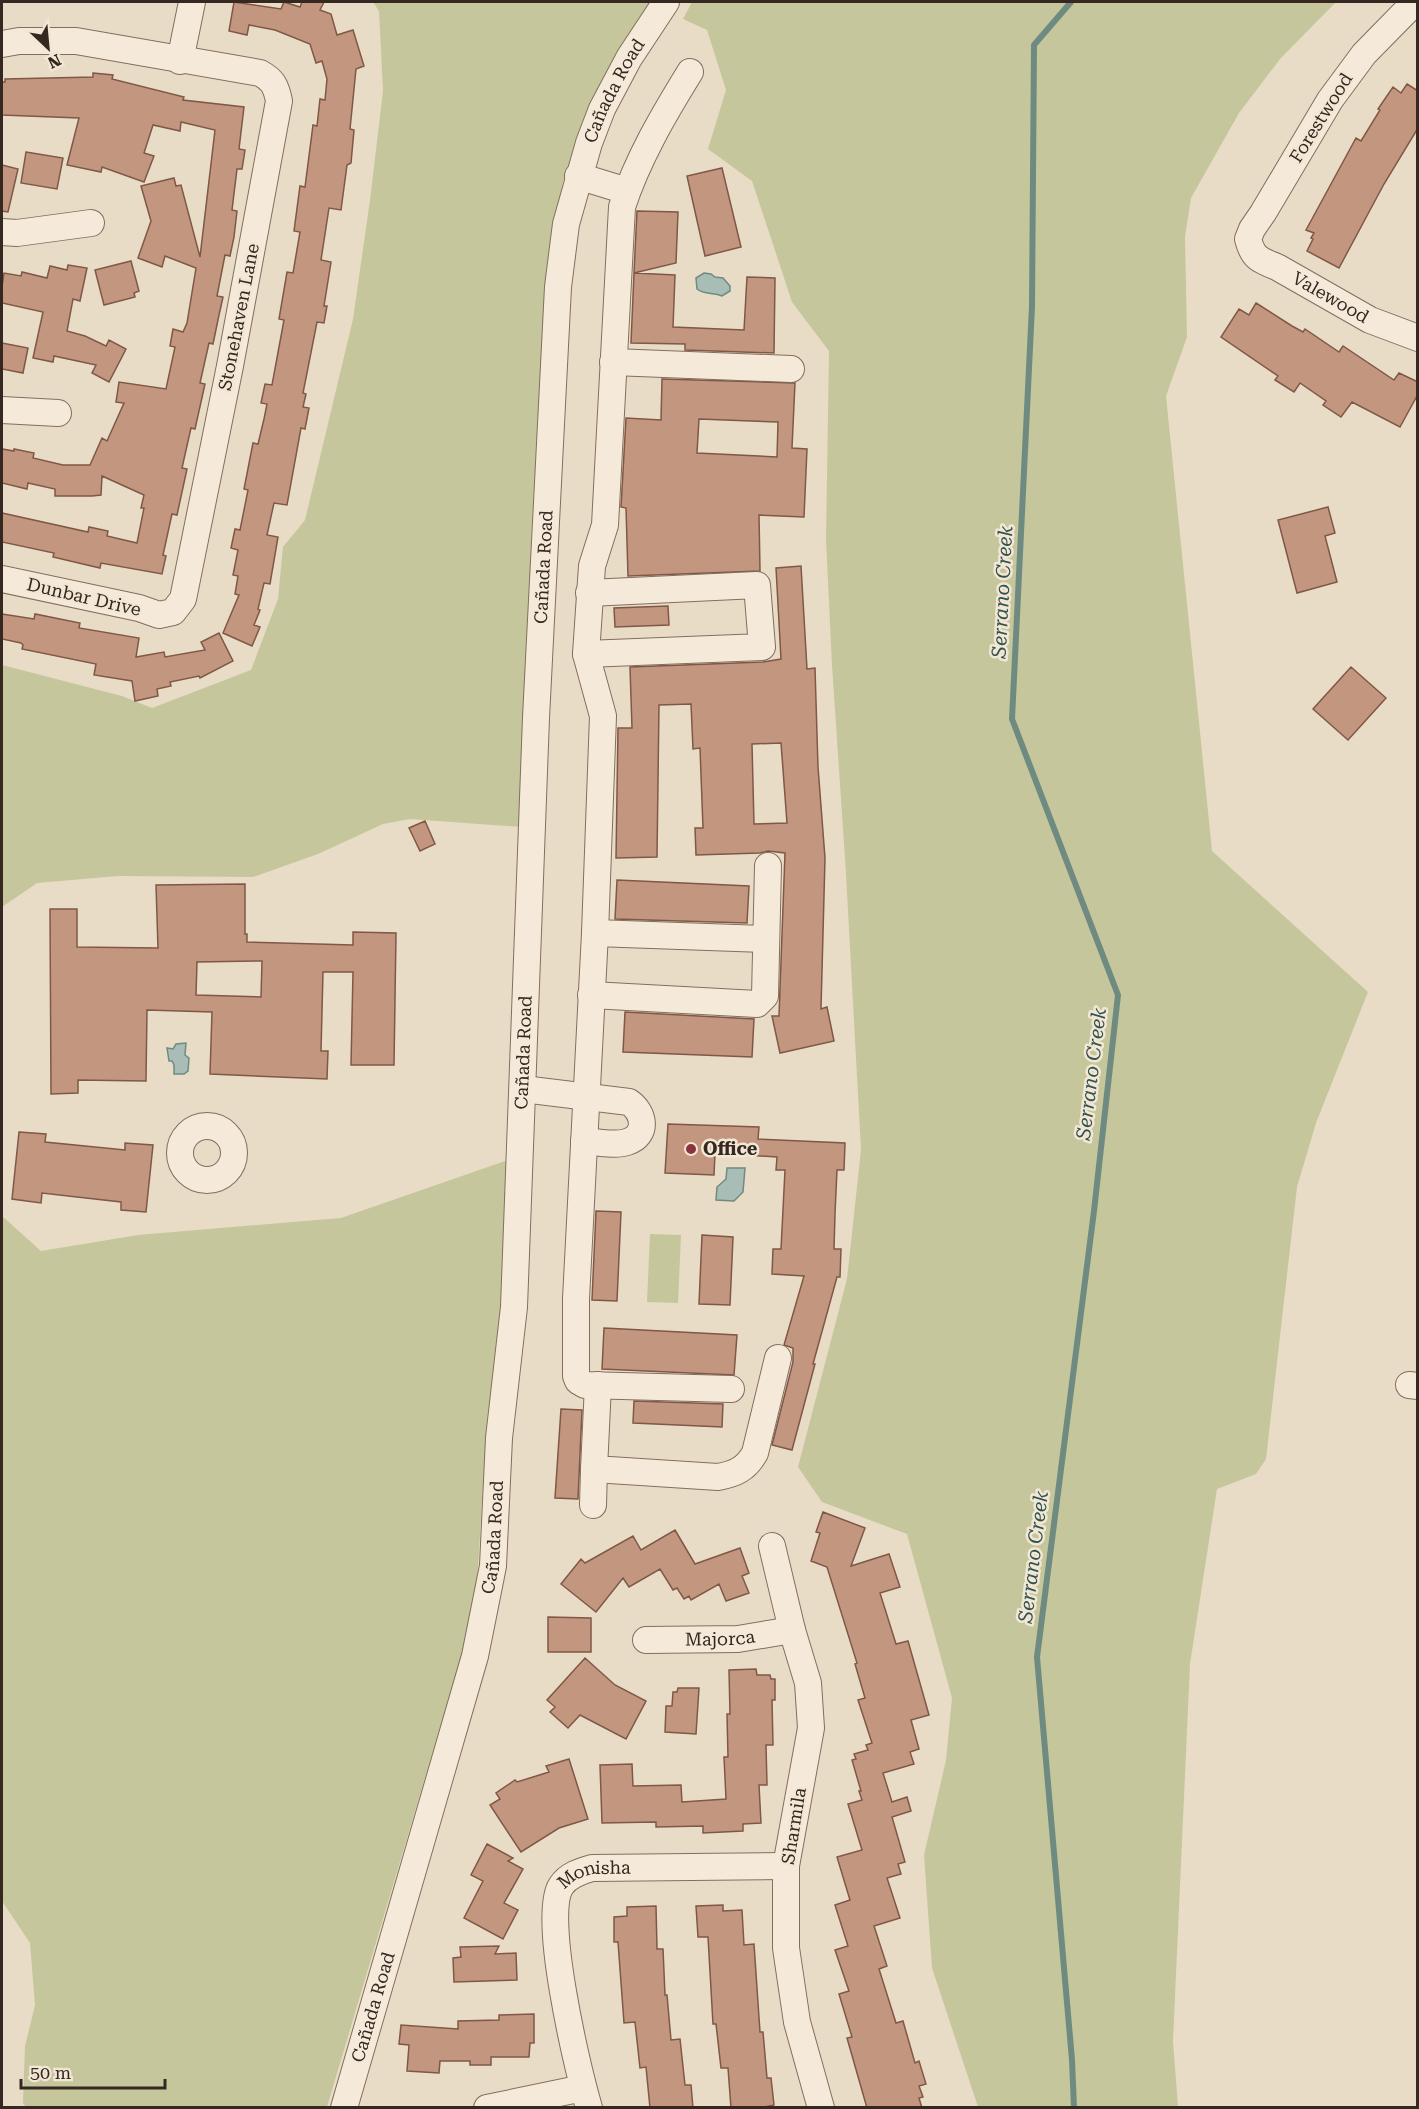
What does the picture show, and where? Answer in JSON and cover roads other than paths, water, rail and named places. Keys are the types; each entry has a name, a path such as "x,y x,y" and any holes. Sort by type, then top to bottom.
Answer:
{"street":[{"path":"2,44 19,41 76,41 180,61 192,2"},
{"name":"Cañada Road","path":"344,2108 475,1656 493,1566 499,1438 514,1307 524,1089 536,718 558,287 566,224 589,143 602,109 629,58 666,2"},
{"name":"Forestwood","path":"1251,248 1248,239 1252,229 1330,100 1364,54 1415,2"},
{"name":"Stonehaven Lane","path":"167,615 174,612 183,599 230,366 279,101 276,87 270,78 260,73 180,61"},
{"path":"690,72 627,191 622,207 605,525 592,566 586,654 603,716 595,933 576,1299 576,1376 578,1381 585,1385 731,1389"},
{"path":"578,176 627,191"},
{"path":"2,232 17,233 91,223"},
{"name":"Valewood","path":"1251,248 1254,256 1262,262 1277,267 1370,321 1418,338"},
{"path":"613,362 791,369"},
{"path":"2,410 58,413"},
{"name":"Dunbar Drive","path":"2,579 167,615"},
{"path":"586,654 762,647 758,585 589,593"},
{"path":"591,995 757,1004 765,996 768,866"},
{"path":"595,933 765,939"},
{"path":"524,1089 629,1102 636,1107 643,1124 639,1134 628,1142 584,1141"},
{"path":"594,1469 718,1477 742,1469 755,1453 778,1358"},
{"path":"593,1505 598,1385"},
{"name":"Sharmila","path":"772,1546 792,1630 808,1683 811,1728 786,1866 786,1948 797,2022 821,2108"},
{"name":"Majorca","path":"646,1640 738,1639 792,1630"},
{"name":"Monisha","path":"586,2098 564,2003 554,1905 561,1886 576,1873 592,1868 786,1866"},
{"path":"487,2108 586,2098"}],"water":[{"path":"704,273 723,278 730,286 730,291 722,296 697,289 696,278"},
{"path":"186,1043 185,1055 189,1058 188,1071 184,1074 174,1074 174,1065 172,1061 169,1061 167,1048 173,1049 176,1044"},
{"path":"727,1168 745,1168 743,1192 734,1201 716,1200 717,1187 726,1179"}],"waterway":[{"name":"Serrano Creek","path":"1071,2 1034,45 1032,306 1012,719 1118,995 1094,1211 1037,1657 1072,2060 1074,2108"}],"place":[{"name":"Office","path":"691,1149"}]}
